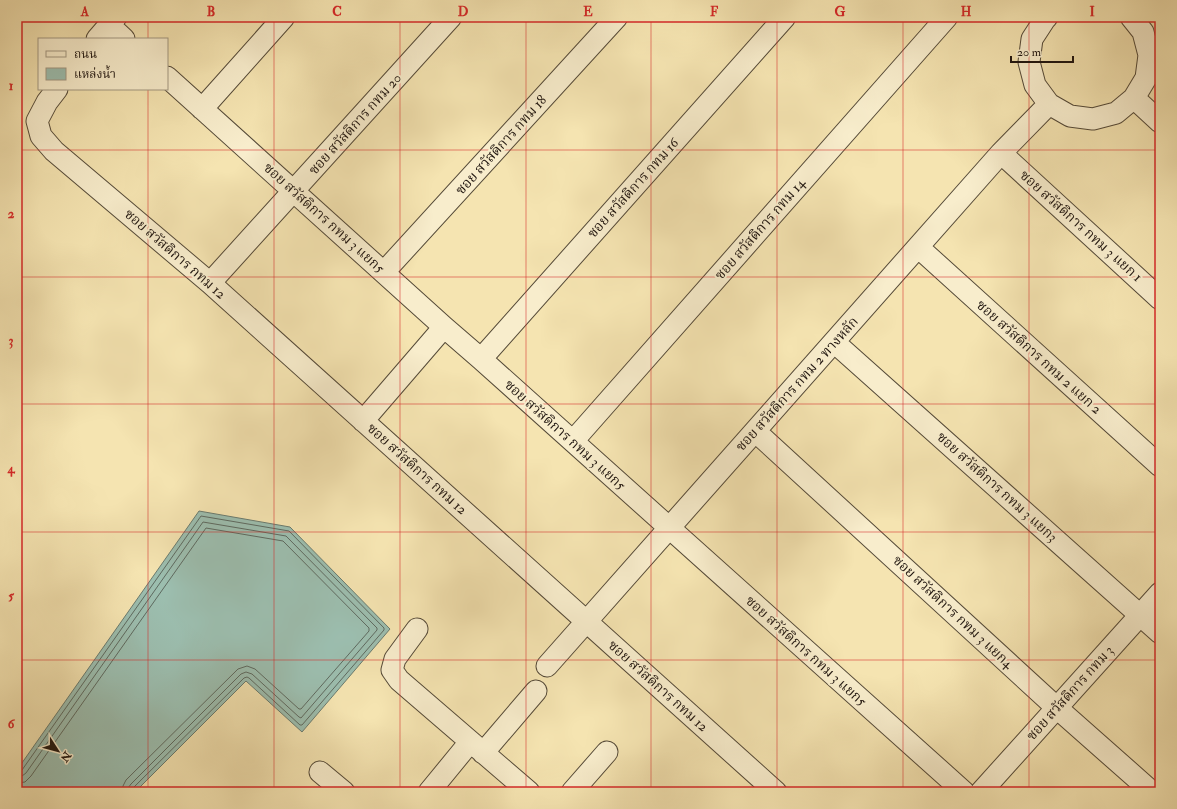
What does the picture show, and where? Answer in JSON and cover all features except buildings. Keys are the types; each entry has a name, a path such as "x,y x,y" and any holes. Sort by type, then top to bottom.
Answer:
{"street":[{"path":"202,109 284,17"},
{"name":"ซอย สวัสดิการ กทม 20","path":"210,283 451,17"},
{"name":"ซอย สวัสดิการ กทม 18","path":"384,272 617,17"},
{"name":"ซอย สวัสดิการ กทม 16","path":"481,359 785,17"},
{"name":"ซอย สวัสดิการ กทม 14","path":"573,441 947,17"},
{"path":"1045,18 1032,39 1029,62 1035,86 1049,104 1070,116 1093,119 1116,113 1134,98 1146,78 1149,55 1143,32 1132,17"},
{"path":"107,27 123,38"},
{"name":"ซอย สวัสดิการ กทม 3 แยก5","path":"168,78 964,792"},
{"name":"ซอย สวัสดิการ กทม 12","path":"56,90 47,102 37,121 42,136 54,151 210,283 776,792"},
{"path":"1134,98 1160,122"},
{"name":"ซอย สวัสดิการ กทม 2 ทางหลัก","path":"546,666 1001,153 1049,104"},
{"name":"ซอย สวัสดิการ กทม 3 แยก 1","path":"1001,153 1160,299"},
{"name":"ซอย สวัสดิการ กทม 2 แยก 2","path":"918,247 1160,466"},
{"path":"363,421 444,327"},
{"name":"ซอย สวัสดิการ กทม 3 แยก3","path":"834,342 1160,633"},
{"name":"ซอย สวัสดิการ กทม 3 แยก4","path":"755,431 1056,708 1152,792"},
{"name":"ซอย สวัสดิการ กทม 3","path":"981,792 1160,593"},
{"path":"417,629 395,659 392,670 400,680 529,792"},
{"path":"429,792 536,691"},
{"path":"572,792 607,752"},
{"path":"320,772 344,792"}],"water":[{"path":"199,511 290,527 390,629 302,732 246,681 135,792 17,792 17,770"}]}
